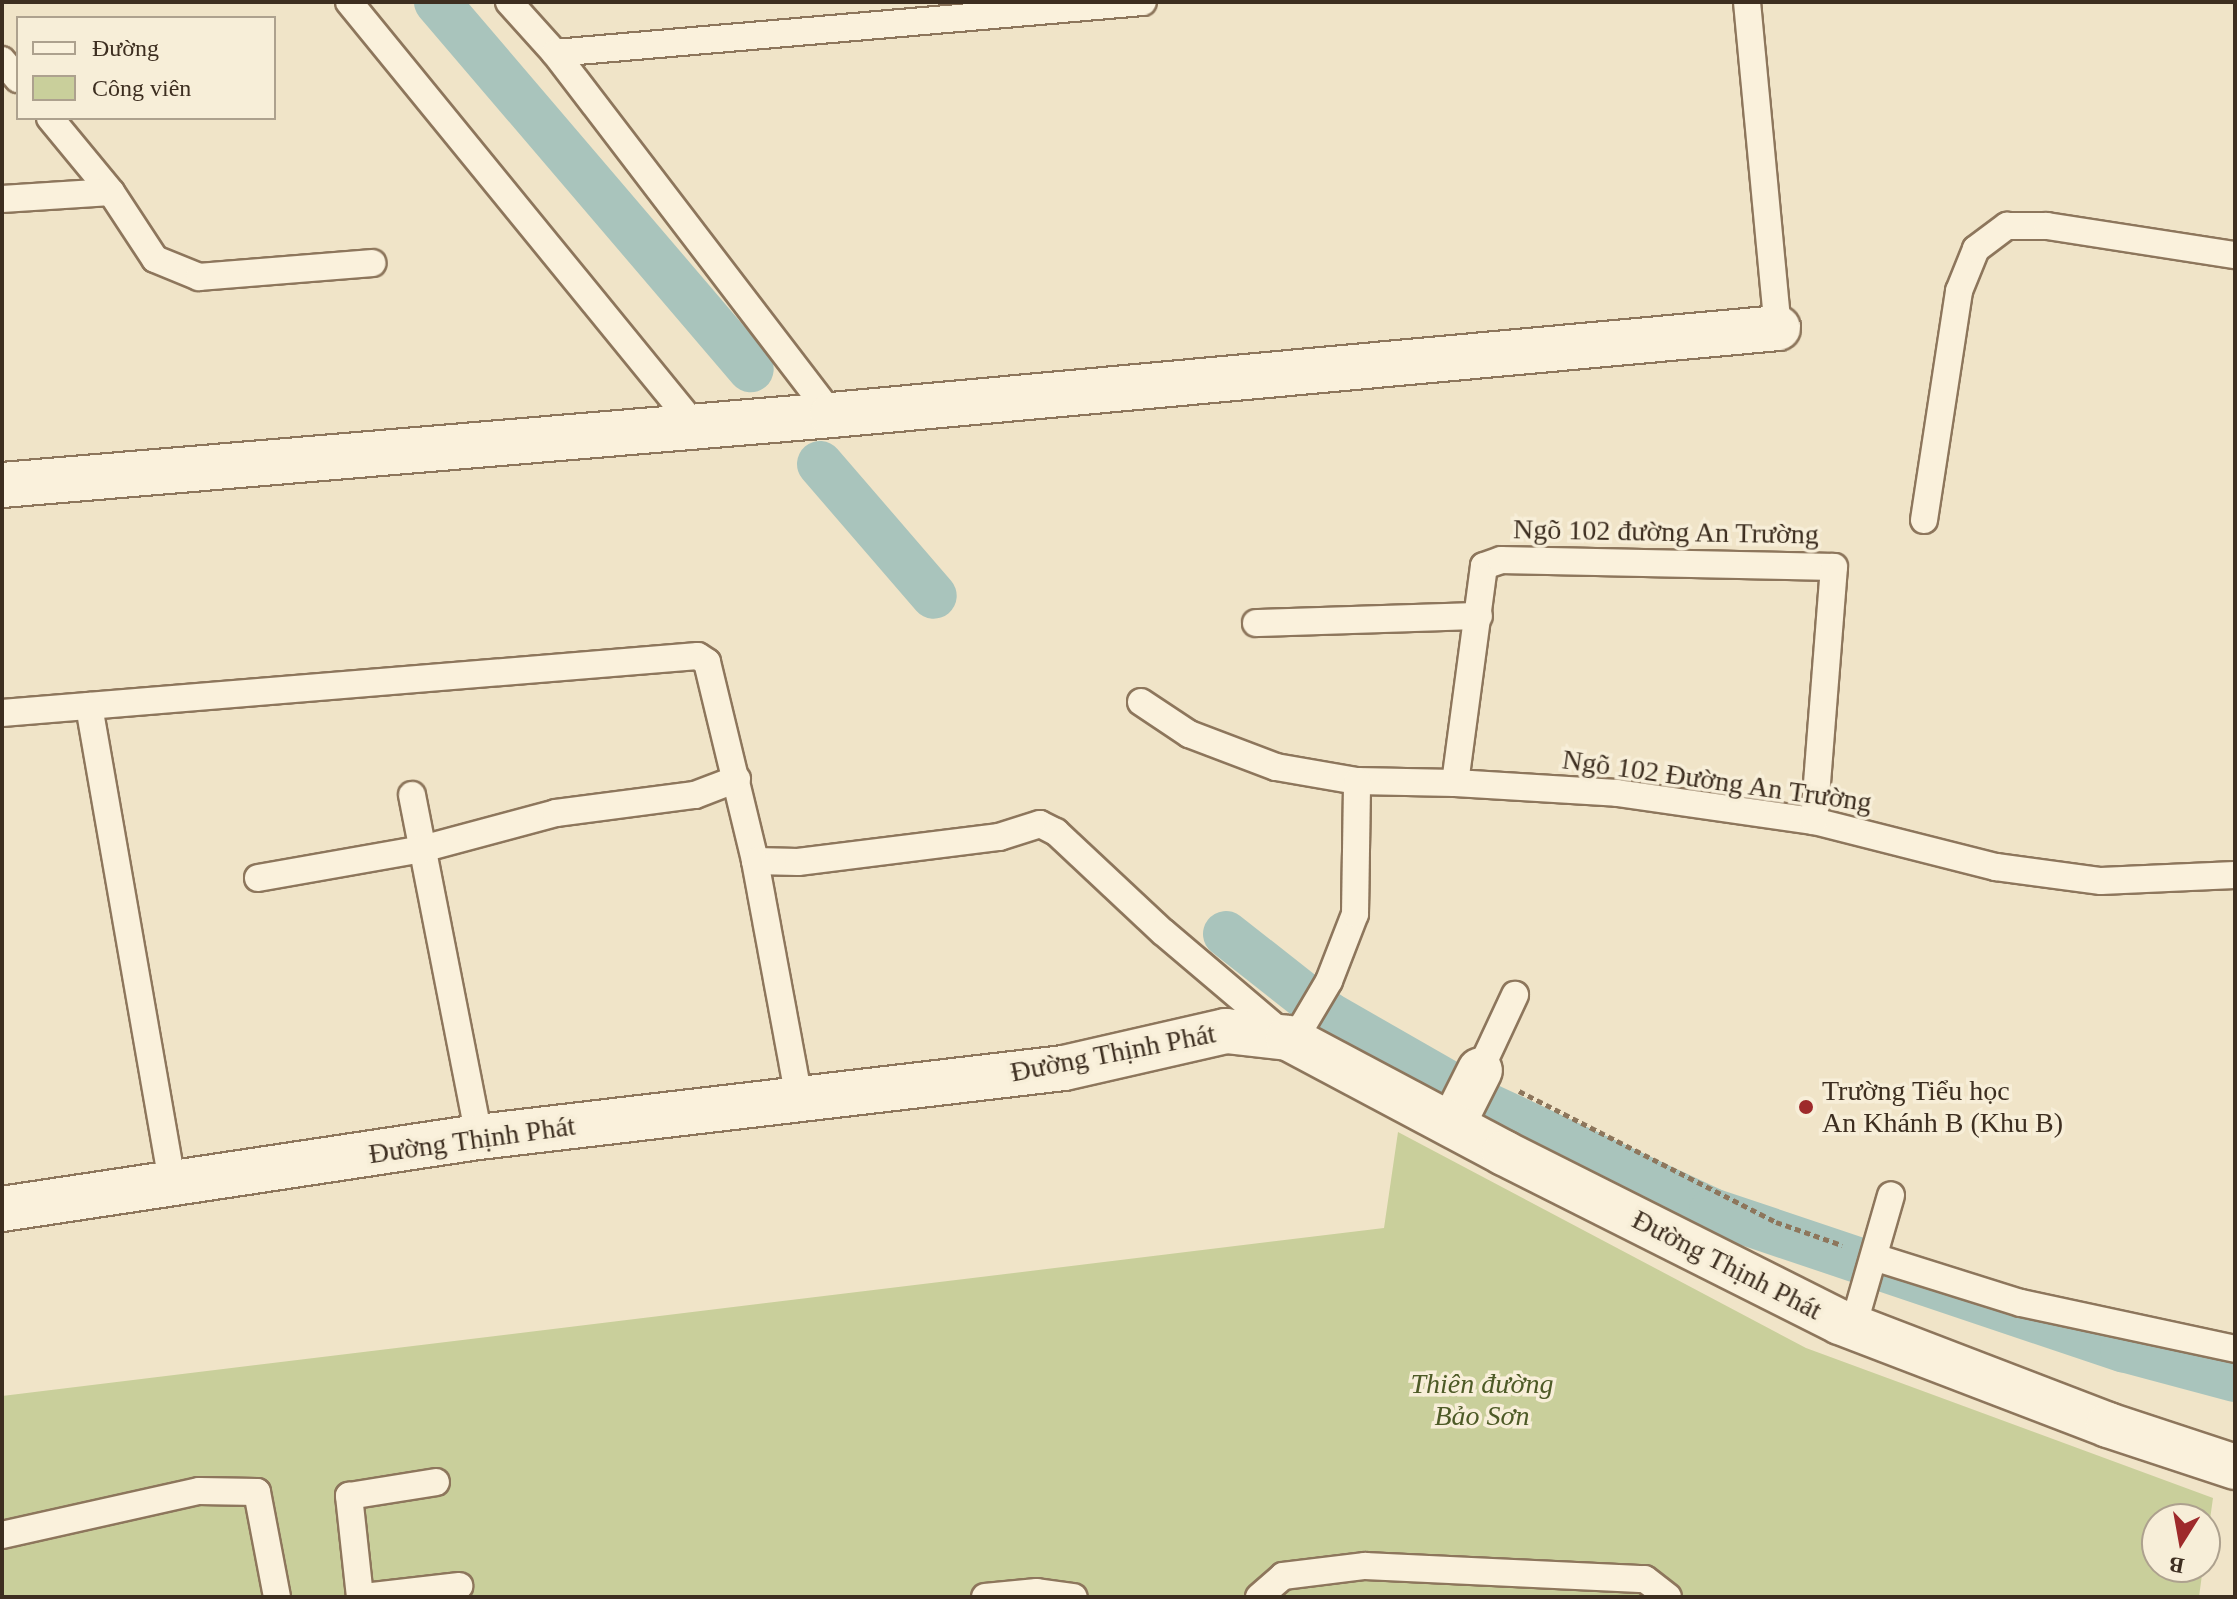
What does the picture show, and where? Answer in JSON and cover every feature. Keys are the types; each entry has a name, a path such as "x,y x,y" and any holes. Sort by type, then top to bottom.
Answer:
{"street":[{"path":"2,485 832,415 1778,328"},
{"name":"Đường Thịnh Phát","path":"2,1209 479,1137 1064,1068 1226,1031 1296,1032 1467,1096 1504,1153 1854,1325 2108,1425 2235,1467"}],"lane":[{"path":"349,2 695,426"},
{"path":"509,2 555,53 832,415"},
{"path":"555,53 1073,5 1143,2"},
{"path":"1747,2 1778,328"},
{"path":"2,60 16,77"},
{"path":"52,120 111,192 155,259 199,277 372,263"},
{"path":"2,199 111,192"},
{"path":"1924,520 1959,291 1976,249 2007,226 2047,226 2235,255"},
{"name":"Ngõ 102 đường An Trường","path":"1455,783 1484,566 1501,560 1834,567 1814,821"},
{"path":"1256,623 1479,616"},
{"path":"2,713 698,656 707,662 737,779 799,1099"},
{"path":"755,861 798,862 984,839 1040,824 1056,832 1163,932 1296,1032 1322,995 1355,914 1357,781 1276,767 1189,734 1141,702"},
{"path":"89,706 172,1183"},
{"path":"258,878 422,849 556,813 695,795 737,779"},
{"name":"Ngõ 102 Đường An Trường","path":"1357,781 1455,783 1617,793 1814,821 1996,867 2101,881 2235,875"},
{"path":"412,795 479,1137"},
{"path":"1467,1096 1515,995"},
{"path":"1854,1325 1891,1195"},
{"path":"1874,1259 2021,1303 2235,1349"},
{"path":"436,1482 349,1496 362,1597 459,1586"},
{"path":"2,1535 199,1491 257,1492 277,1597"},
{"path":"1259,1597 1283,1576 1365,1566 1645,1579 1668,1597"},
{"path":"985,1597 1037,1592 1074,1597"}],"path":[{"path":"1467,1096 1874,1259"}],"green space":[{"name":"Thiên đường Bảo Sơn","path":"1398,1132 1806,1348 2213,1498 2212,1503 2141,1503 2141,1583 2201,1583 2199,1597 2,1597 2,1396 1384,1228"}],"waterway":[{"path":"437,2 751,369"},
{"path":"820,464 934,596"},
{"path":"1226,934 1329,1015 1486,1105 1712,1211 2123,1349 2235,1379"}],"place":[{"name":"Trường Tiểu học An Khánh B (Khu B)","path":"1806,1107"}]}
